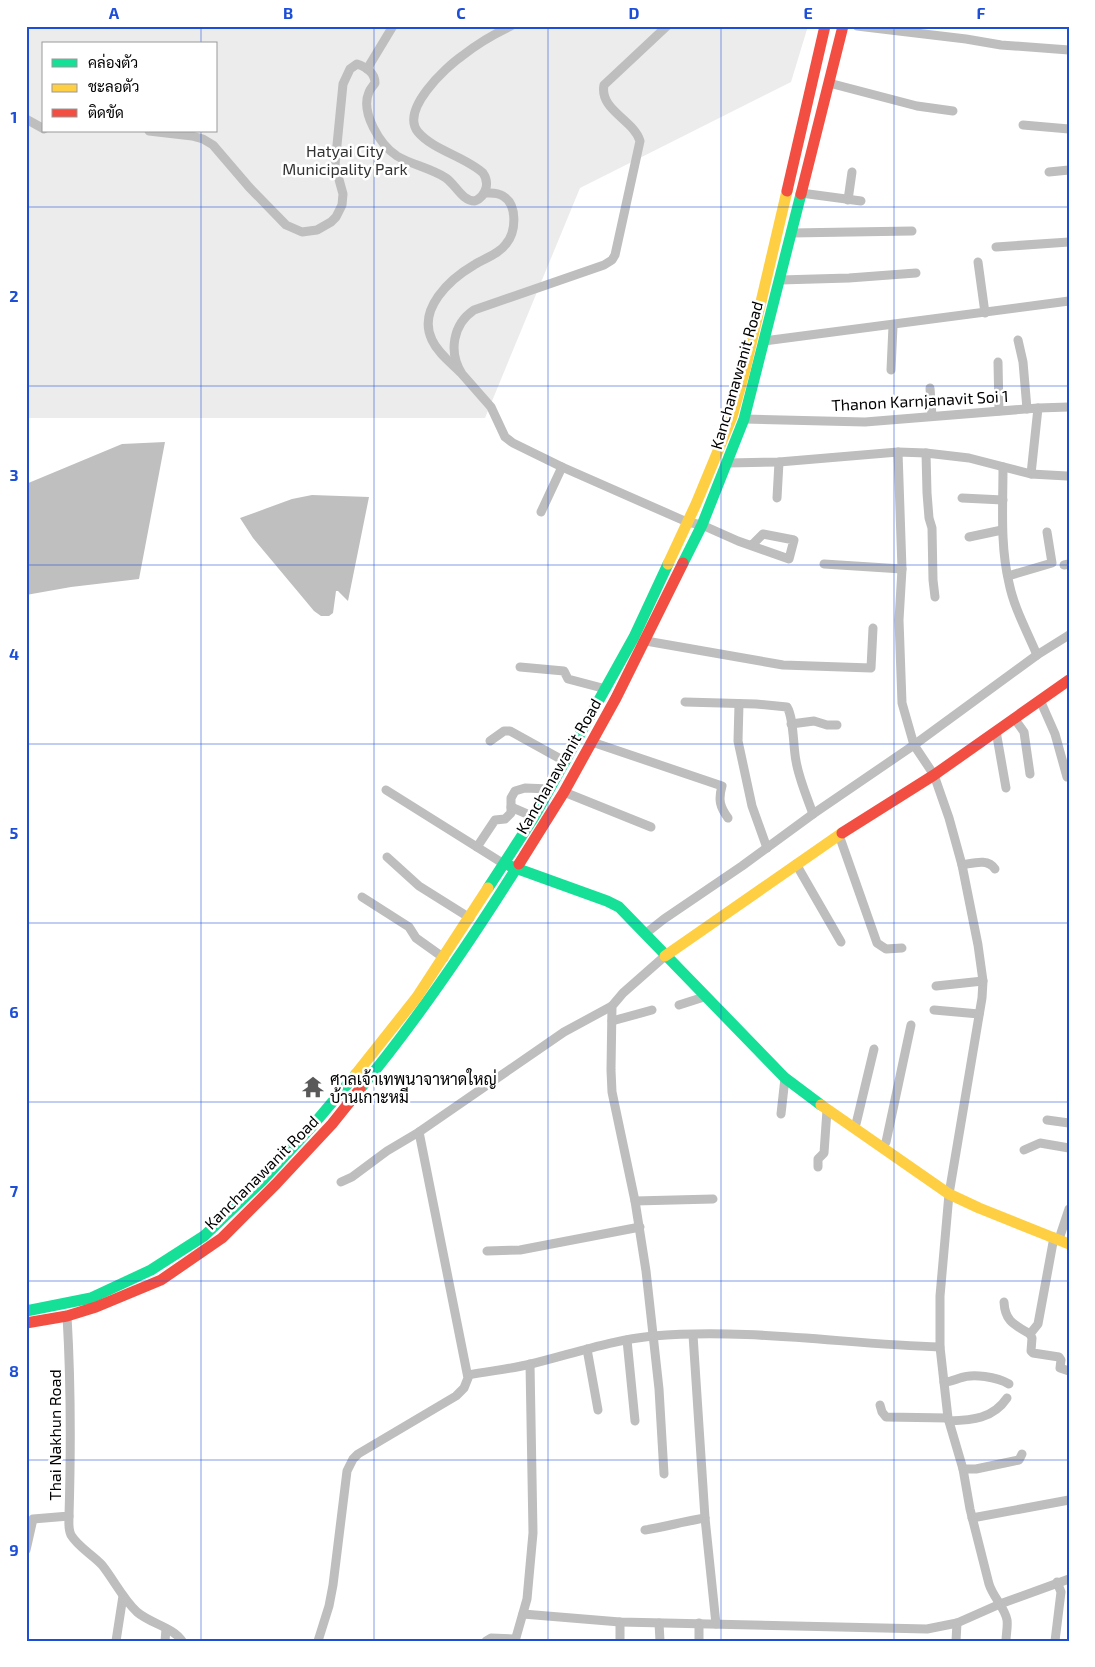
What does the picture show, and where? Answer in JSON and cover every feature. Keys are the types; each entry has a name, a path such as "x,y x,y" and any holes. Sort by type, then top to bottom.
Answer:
{"main road":[{"name":"Kanchanawanit Road","path":"26,1323 47,1321 96,1307 161,1280 222,1238 332,1124 425,1007 488,914 564,792 592,742 640,639 732,417 745,370 825,26"},
{"name":"Kanchanawanit Road","path":"26,1311 91,1298 151,1270 204,1236 262,1181 313,1125 396,1025 470,918 534,817 606,689 640,639 702,525 744,418 843,26"},
{"path":"665,956 839,835 934,775 1069,680"},
{"path":"504,864 611,903 622,910 704,997 785,1078 827,1110 949,1194 979,1208 1061,1240"}],"street":[{"path":"367,69 393,26"},
{"path":"158,132 192,136 203,139 213,145 249,187 286,225 302,232 317,230 328,225 342,205 342,194 335,165 345,79 353,66 357,64 367,69 376,80 367,98 370,120 377,134 391,152 446,178 467,200 478,200 484,193 487,183 482,171 426,139 416,128 413,117 416,105 453,63 473,48 511,26"},
{"path":"462,374 455,356 454,340 456,331 474,310 604,265 612,260 615,255 640,141 634,128 608,104 604,94 604,85 667,26"},
{"path":"857,26 1001,45 1069,50"},
{"path":"829,84 917,106 953,111"},
{"path":"26,119 42,128"},
{"path":"1023,125 1069,129"},
{"path":"1048,172 1069,170"},
{"path":"848,200 852,172"},
{"path":"484,193 494,193 503,196 510,203 514,217 513,228 510,239 503,248 473,265 446,286 430,310 429,332 441,353 491,407 505,437 562,467 687,522 702,525 752,546"},
{"path":"801,193 861,201"},
{"path":"791,233 912,231"},
{"path":"996,247 1069,242"},
{"path":"978,262 985,313"},
{"path":"780,280 849,278 916,273"},
{"path":"764,341 893,326 1069,301"},
{"path":"891,370 893,326"},
{"path":"1018,340 1023,362 1027,409"},
{"path":"998,362 999,411"},
{"path":"930,388 932,416"},
{"name":"Thanon Karnjanavit Soi 1","path":"744,418 864,422 1069,407"},
{"path":"1031,474 1038,408"},
{"path":"727,463 779,462 898,452 926,452 958,456 1031,474 1067,476"},
{"path":"898,452 902,569 899,620 900,692 903,712 914,745 934,775 949,818 962,866 978,945 983,981 983,993 949,1194 940,1296 940,1347 948,1420 963,1469 972,1518 991,1588 1007,1620 1006,1641"},
{"path":"926,452 927,494 929,518 932,528 935,597"},
{"path":"777,498 779,462"},
{"path":"541,512 562,467"},
{"path":"1003,467 1002,530 1008,576 1016,608 1037,654"},
{"path":"962,498 1003,500"},
{"path":"969,537 1002,530"},
{"path":"1008,576 1052,562 1047,532"},
{"path":"824,564 902,569"},
{"path":"640,639 783,665 870,668 873,628"},
{"path":"645,934 812,814 914,745 1037,654 1069,635"},
{"path":"520,666 564,671 568,679 606,689"},
{"path":"1040,700 1055,734 1067,777"},
{"path":"684,702 785,706 789,712 795,742 796,763 812,814"},
{"path":"739,704 738,741 752,806 767,848"},
{"path":"1014,718 1024,732 1030,774"},
{"path":"791,724 814,721 827,725 836,725"},
{"path":"490,741 504,731 508,731 566,762"},
{"path":"996,731 1006,788"},
{"path":"592,742 722,786 718,798 721,808 728,818"},
{"path":"477,847 495,820 510,815 511,796 518,789 550,789"},
{"path":"386,790 504,864"},
{"path":"564,792 651,827"},
{"path":"511,806 534,817"},
{"path":"839,835 877,943 886,949 902,948"},
{"path":"387,857 419,886 470,918"},
{"path":"962,866 986,862 992,864 995,869"},
{"path":"796,864 841,942"},
{"path":"362,898 409,927 416,938 444,958"},
{"path":"341,1182 352,1177 387,1151 419,1132 564,1032 612,1006 665,956"},
{"path":"936,986 983,981"},
{"path":"679,1005 704,997"},
{"path":"612,1006 612,1092 640,1227 659,1389 664,1474"},
{"path":"612,1021 652,1010"},
{"path":"934,1010 979,1014"},
{"path":"882,1148 886,1142 911,1025"},
{"path":"853,1128 856,1124 874,1049"},
{"path":"781,1114 785,1078"},
{"path":"818,1167 818,1159 824,1153 827,1110"},
{"path":"1047,1120 1069,1123"},
{"path":"318,1641 331,1599 341,1532 346,1478 350,1464 358,1454 456,1396 466,1384 468,1374 419,1132"},
{"path":"1024,1150 1040,1143 1069,1148"},
{"path":"635,1201 712,1199"},
{"path":"1030,1334 1038,1324 1069,1209"},
{"path":"487,1251 520,1250 640,1227"},
{"path":"1004,1302 1008,1319 1030,1334 1032,1338 1031,1353 1058,1357 1061,1360 1060,1369 1069,1371"},
{"name":"Thai Nakhun Road","path":"26,1550 30,1516 69,1516 70,1354 67,1316"},
{"path":"468,1374 530,1364 587,1349 652,1336 745,1334 893,1346 940,1347"},
{"path":"693,1335 706,1518 716,1624"},
{"path":"627,1340 635,1422"},
{"path":"587,1349 598,1410"},
{"path":"486,1641 491,1638 515,1640 527,1599 533,1533 530,1364"},
{"path":"944,1382 951,1382 962,1377 991,1377 1008,1384"},
{"path":"880,1405 882,1412 888,1418 973,1420 998,1410 1007,1398"},
{"path":"963,1469 976,1469 1019,1460 1022,1454"},
{"path":"972,1518 1069,1500"},
{"path":"69,1516 69,1528 72,1535 101,1564 123,1596 137,1612 166,1629 175,1632 182,1641"},
{"path":"645,1530 706,1518"},
{"path":"523,1614 620,1622 920,1629 958,1623 1000,1604 1069,1578"},
{"path":"1055,1641 1061,1592 1057,1582"},
{"path":"116,1641 123,1596"},
{"path":"620,1622 620,1641"},
{"path":"659,1623 660,1641"},
{"path":"700,1623 700,1641"},
{"path":"956,1641 958,1623"},
{"path":"165,1641 166,1629"}],"green space":[{"name":"Hatyai City Municipality Park","path":"26,26 808,26 791,82 580,188 485,418 26,418"}],"shaded area":[{"path":"165,442 139,579 71,587 26,595 26,484 122,444"},
{"path":"312,495 369,497 348,601 336,591 333,613 329,616 321,616 314,611 253,538 240,518 292,499"}],"traffic: fast":[{"path":"683,563 702,525 744,419 801,194"},
{"path":"488,888 534,817 634,637 668,564"},
{"path":"360,1089 403,1035 443,979 519,864"},
{"path":"510,866 619,907 785,1078 821,1105"},
{"path":"26,1311 91,1298 151,1270 204,1236 262,1181 356,1074"}],"traffic: slow":[{"path":"668,564 696,504 732,417 745,370 787,191"},
{"path":"665,956 842,833"},
{"path":"356,1074 417,997 488,888"},
{"path":"821,1105 949,1194 1069,1244"}],"traffic: jam":[{"path":"787,191 825,26"},
{"path":"801,194 843,26"},
{"path":"519,864 564,792 616,698 683,563"},
{"path":"842,833 934,775 1069,680"},
{"path":"26,1323 67,1316 96,1307 161,1280 222,1238 332,1124 360,1089"}],"place":[{"name":"ศาลเจ้าเทพนาจาหาดใหญ่ บ้านเกาะหมี","path":"313,1087"}]}
